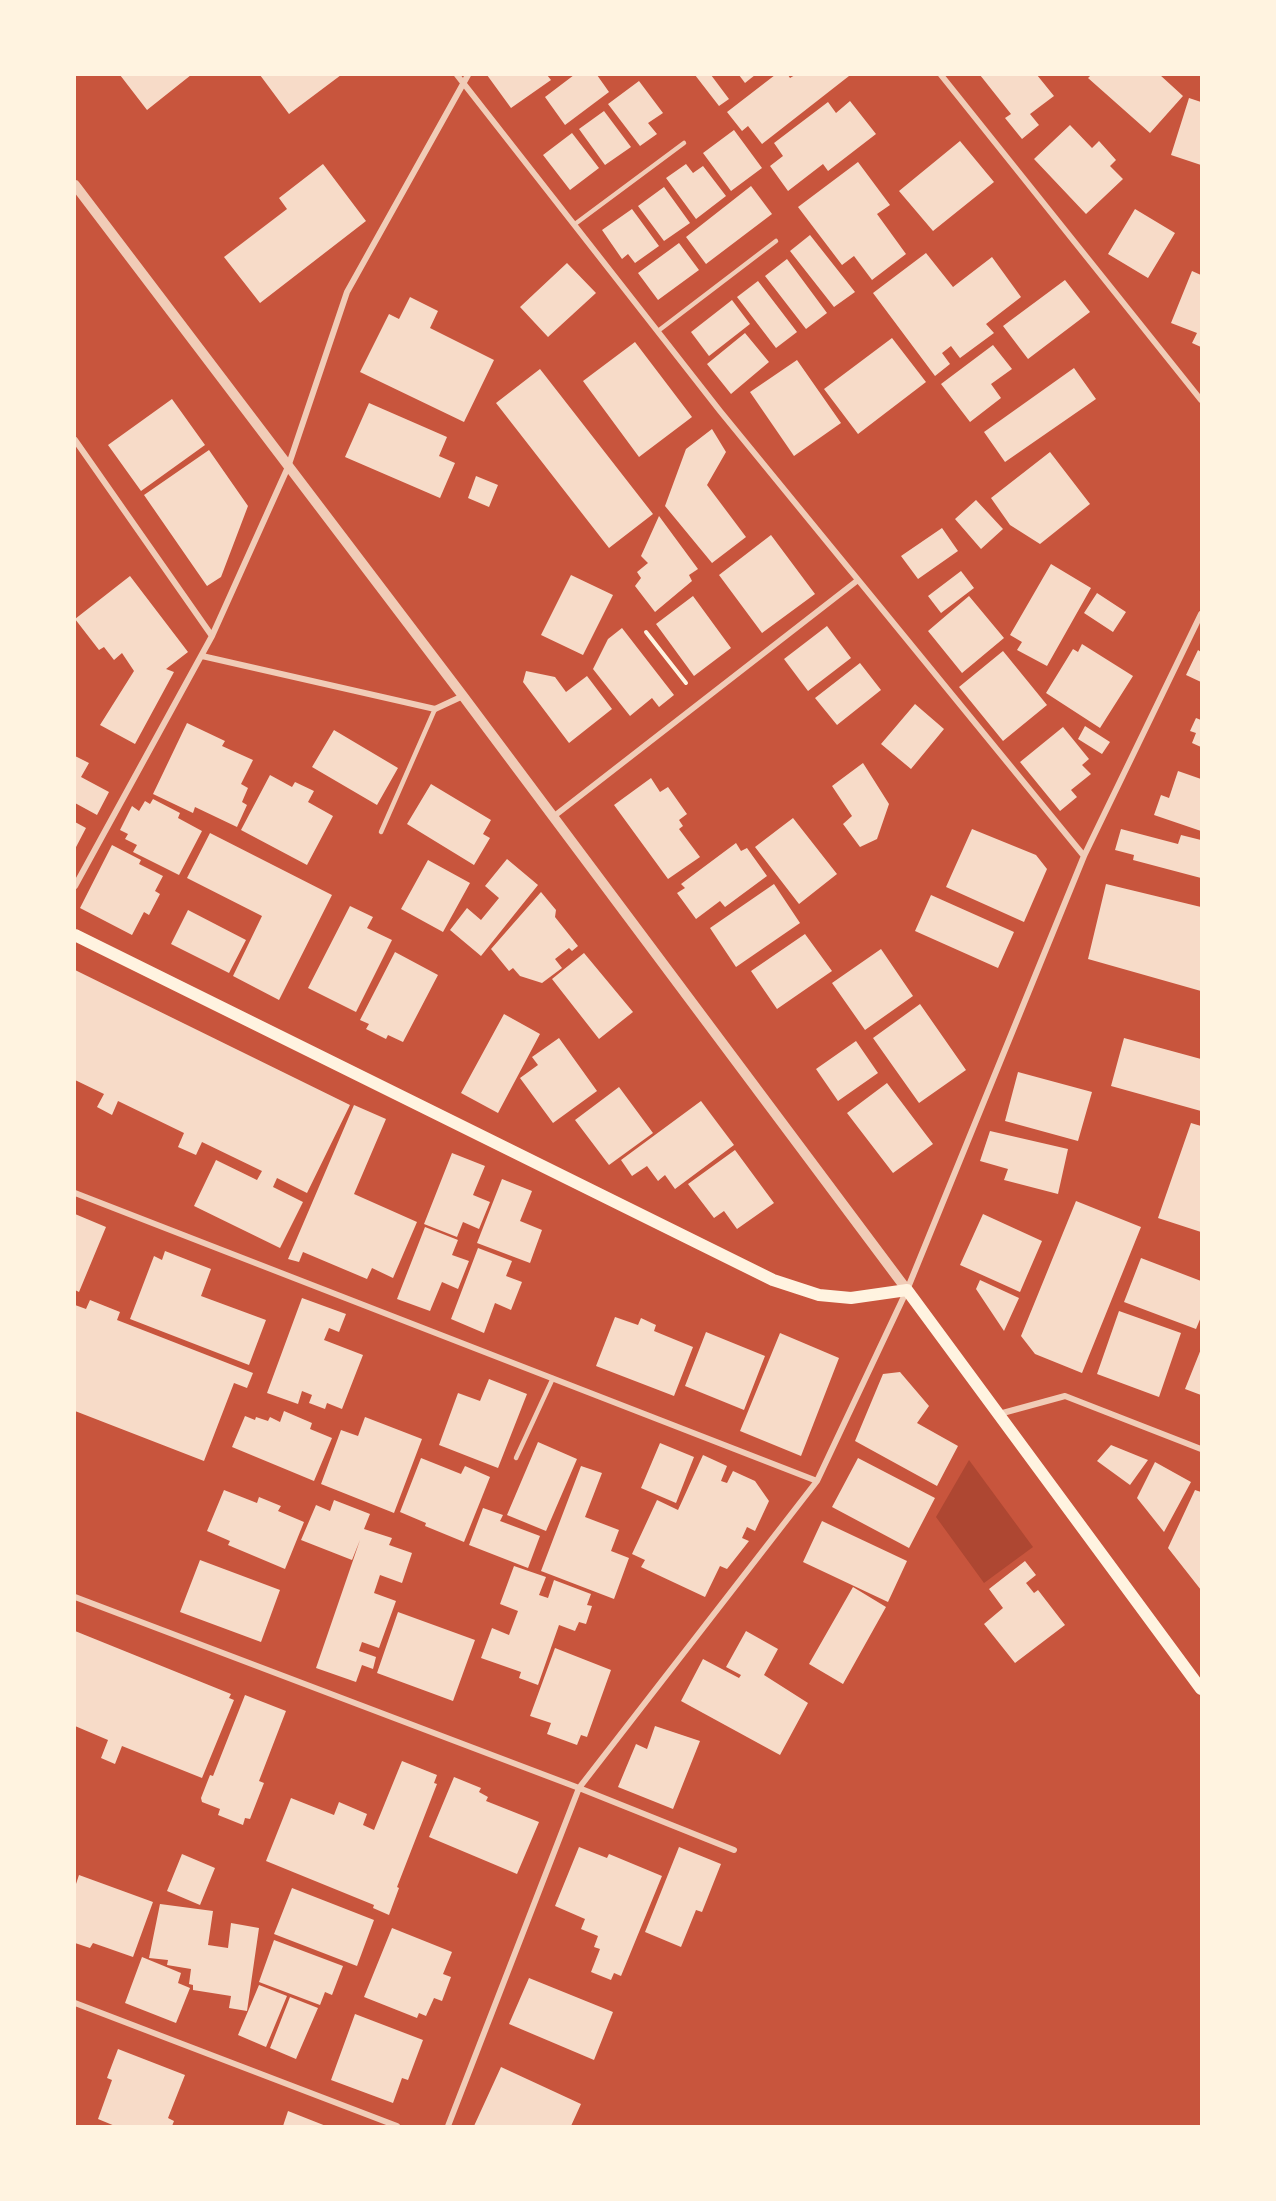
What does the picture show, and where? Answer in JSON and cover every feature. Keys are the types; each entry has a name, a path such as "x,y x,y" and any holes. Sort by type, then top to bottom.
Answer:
{"main road":[{"path":"75,934 773,1280 819,1295 850,1298 907,1290 1201,1689"}],"street":[{"path":"457,75 465,82 658,331 1084,856"},
{"path":"75,886 212,636 288,467 347,292 468,75"},
{"path":"941,75 1201,400"},
{"path":"75,185 463,696 907,1290"},
{"path":"75,440 212,636"},
{"path":"553,818 858,580"},
{"path":"448,2126 579,1788 817,1480 907,1290 1084,856 1201,614"},
{"path":"202,656 435,709 463,696"},
{"path":"75,1193 817,1480"},
{"path":"999,1414 1065,1396 1201,1449"},
{"path":"75,1597 579,1788 734,1850"},
{"path":"75,2003 397,2126"}],"lane":[{"path":"575,224 684,143"},
{"path":"658,331 776,241"},
{"path":"381,832 435,709"},
{"path":"516,1458 553,1378"}],"path":[{"path":"646,632 700,702"}],"shaded area":[{"path":"969,1460 1033,1547 984,1583 936,1517"}],"building":[{"path":"120,75 191,75 147,110"},
{"path":"260,75 341,75 289,114"},
{"path":"487,75 547,75 551,80 511,108"},
{"path":"574,75 597,75 609,92 565,125 545,97"},
{"path":"695,75 711,75 729,99 719,106"},
{"path":"739,75 755,75 745,83"},
{"path":"775,75 788,75 790,78 795,75 849,76 762,144 748,126 742,131 727,112"},
{"path":"980,75 1037,75 1054,96 1030,114 1039,125 1022,139 1005,118 1011,114"},
{"path":"1091,75 1160,75 1183,96 1150,133 1088,78"},
{"path":"639,81 663,113 648,123 657,134 640,146 608,104"},
{"path":"1189,98 1201,102 1201,165 1171,155"},
{"path":"850,101 876,134 828,171 823,164 788,191 770,166 783,156 774,143 828,102 836,113"},
{"path":"604,111 631,147 605,165 579,129"},
{"path":"1070,125 1092,148 1099,141 1116,160 1110,166 1123,179 1086,214 1034,159"},
{"path":"734,130 762,168 731,191 703,153"},
{"path":"572,133 599,168 570,190 543,155"},
{"path":"960,141 994,182 933,231 899,191"},
{"path":"858,162 890,205 877,214 906,254 872,280 854,256 842,265 798,207"},
{"path":"323,164 366,221 260,303 224,257 287,209 279,198"},
{"path":"686,164 693,173 703,166 726,196 696,219 666,178"},
{"path":"751,186 772,214 706,264 686,237"},
{"path":"664,187 690,223 664,241 638,206"},
{"path":"632,209 659,246 635,263 628,254 622,259 602,230"},
{"path":"1135,209 1175,233 1148,278 1108,254"},
{"path":"810,235 855,292 834,307 790,251"},
{"path":"679,243 699,270 658,300 638,273"},
{"path":"926,253 953,287 992,257 1021,297 986,324 994,333 960,358 951,346 942,353 950,364 935,376 873,293"},
{"path":"787,259 827,313 806,329 765,276"},
{"path":"567,263 596,293 548,337 520,307"},
{"path":"1192,271 1201,275 1201,347 1192,343 1197,333 1171,323"},
{"path":"1065,280 1090,312 1028,359 1003,326"},
{"path":"758,281 797,332 776,348 737,297"},
{"path":"410,297 438,311 430,328 494,360 464,422 360,372 389,314 399,319"},
{"path":"732,300 750,324 709,356 691,332"},
{"path":"745,333 769,362 731,394 707,364"},
{"path":"892,338 926,382 858,434 824,389"},
{"path":"635,342 692,417 639,457 583,381"},
{"path":"993,345 1012,369 991,384 1001,398 970,422 941,384"},
{"path":"797,360 841,423 794,456 750,392"},
{"path":"1074,368 1096,399 1005,462 984,432"},
{"path":"540,369 653,514 609,548 496,403"},
{"path":"172,399 205,445 141,491 108,445"},
{"path":"369,403 447,437 439,456 455,463 440,498 345,457"},
{"path":"712,429 726,452 707,485 746,537 712,563 665,506 686,449"},
{"path":"209,450 248,506 221,577 207,586 144,495"},
{"path":"1050,452 1090,504 1040,544 1010,525 991,498"},
{"path":"476,476 498,485 489,507 468,498"},
{"path":"976,500 1003,529 981,549 955,519"},
{"path":"659,516 698,569 689,575 692,581 655,612 635,586 641,578 637,572 648,563 641,556"},
{"path":"942,528 958,551 918,579 901,556"},
{"path":"771,535 815,594 762,633 719,575"},
{"path":"1051,564 1091,588 1047,666 1017,650 1022,642 1010,635"},
{"path":"961,571 974,588 941,613 928,596"},
{"path":"571,575 613,595 583,655 541,635"},
{"path":"130,576 188,652 166,669 174,672 135,744 100,725 134,671 122,653 114,660 104,647 99,650 75,619"},
{"path":"1097,593 1126,612 1113,632 1084,613"},
{"path":"693,596 731,648 694,676 656,624"},
{"path":"969,596 1004,638 962,673 928,631"},
{"path":"827,626 851,658 808,691 784,659"},
{"path":"622,628 674,695 659,707 652,698 630,716 593,669 608,639"},
{"path":"1082,644 1133,676 1100,728 1046,693 1073,649 1078,652"},
{"path":"1198,650 1201,652 1201,682 1186,675"},
{"path":"1003,651 1047,705 1003,741 959,687"},
{"path":"860,663 881,690 837,725 815,698"},
{"path":"526,671 555,677 566,692 587,676 612,709 569,743 523,682"},
{"path":"915,704 944,729 911,769 881,744"},
{"path":"1196,718 1201,720 1201,747 1192,743 1196,733 1190,731"},
{"path":"187,723 225,741 222,746 253,760 241,784 248,788 242,802 247,805 237,827 195,807 193,813 153,794"},
{"path":"1085,726 1110,742 1102,754 1078,739"},
{"path":"1063,727 1089,759 1082,765 1091,774 1071,790 1077,797 1060,811 1020,762"},
{"path":"334,730 398,768 377,805 312,767"},
{"path":"75,756 89,763 81,777 109,792 97,815 75,803"},
{"path":"863,763 889,804 877,839 860,847 843,824 852,816 832,786"},
{"path":"1178,771 1201,779 1201,831 1154,815 1161,795 1169,798"},
{"path":"270,775 292,787 295,782 314,791 308,802 333,816 307,865 241,830"},
{"path":"651,778 660,792 668,787 687,814 679,820 683,826 679,829 700,857 668,879 614,805"},
{"path":"431,784 491,820 483,834 490,838 474,865 407,824"},
{"path":"153,799 180,813 178,818 202,831 179,875 133,852 137,845 125,839 128,834 120,830 132,806 139,811 145,801 150,804"},
{"path":"793,818 837,874 799,904 755,847"},
{"path":"75,822 86,828 75,849"},
{"path":"972,829 1036,855 1047,869 1024,922 946,887"},
{"path":"1121,829 1178,844 1181,835 1201,840 1201,878 1133,860 1134,855 1115,850"},
{"path":"210,833 332,895 279,1000 233,976 262,916 187,878"},
{"path":"736,843 741,851 747,848 767,876 725,907 720,901 696,919 677,893 685,888 681,884"},
{"path":"112,845 141,860 139,864 163,876 155,891 160,894 149,915 144,912 132,935 80,908"},
{"path":"507,859 538,885 481,956 450,930 467,908 481,920 499,898 485,886"},
{"path":"428,860 470,883 443,932 401,909"},
{"path":"774,884 800,923 736,967 710,928"},
{"path":"1106,884 1201,907 1201,991 1088,959"},
{"path":"541,892 556,910 555,917 578,946 572,951 569,948 555,959 562,968 542,983 520,976 513,968 509,971 491,949"},
{"path":"931,895 1014,932 998,968 915,931"},
{"path":"350,906 373,917 367,928 392,940 356,1012 308,988"},
{"path":"188,910 246,940 229,973 171,944"},
{"path":"805,934 832,971 777,1009 751,971"},
{"path":"881,949 913,996 865,1030 832,983"},
{"path":"395,952 438,975 403,1042 388,1035 386,1039 366,1029 369,1024 360,1020"},
{"path":"584,953 633,1012 599,1039 552,979"},
{"path":"75,970 350,1105 307,1193 277,1178 273,1187 303,1202 280,1248 194,1206 216,1160 257,1180 262,1171 202,1142 196,1155 178,1147 184,1133 118,1101 112,1115 97,1107 104,1094 75,1080"},
{"path":"920,1004 966,1070 919,1103 873,1038"},
{"path":"504,1014 540,1034 498,1113 461,1093"},
{"path":"559,1038 597,1091 553,1123 520,1078 538,1065 532,1057"},
{"path":"1124,1038 1201,1059 1201,1111 1111,1086"},
{"path":"856,1041 878,1073 838,1101 816,1069"},
{"path":"1018,1072 1092,1092 1078,1141 1005,1121"},
{"path":"887,1083 933,1144 893,1173 847,1113"},
{"path":"619,1087 653,1133 609,1165 575,1120"},
{"path":"701,1101 734,1145 675,1189 665,1175 658,1181 647,1166 632,1176 621,1160"},
{"path":"354,1105 386,1119 354,1194 417,1222 393,1278 372,1268 367,1279 303,1252 299,1262 288,1259"},
{"path":"1191,1123 1201,1126 1201,1232 1158,1218"},
{"path":"990,1131 1068,1149 1058,1194 1004,1180 1008,1169 980,1161"},
{"path":"735,1150 774,1203 737,1229 724,1211 714,1218 688,1184"},
{"path":"452,1153 485,1166 473,1195 490,1202 479,1229 463,1222 457,1237 424,1224"},
{"path":"502,1179 532,1191 520,1221 542,1230 530,1263 477,1243"},
{"path":"1076,1201 1141,1227 1082,1373 1035,1354 1021,1336"},
{"path":"75,1214 106,1227 79,1292 75,1290"},
{"path":"983,1214 1042,1241 1020,1292 960,1265"},
{"path":"425,1227 458,1240 452,1255 469,1261 458,1289 442,1282 430,1311 397,1299"},
{"path":"478,1248 512,1261 506,1276 522,1282 511,1310 495,1303 484,1333 451,1319"},
{"path":"165,1251 211,1269 201,1296 266,1320 249,1365 130,1319 154,1256 162,1260"},
{"path":"1141,1258 1201,1281 1201,1317 1196,1329 1124,1302"},
{"path":"980,1280 1019,1298 1004,1331 976,1289"},
{"path":"302,1298 346,1314 339,1332 329,1328 324,1340 363,1355 342,1409 327,1403 325,1409 309,1403 312,1395 302,1391 298,1404 267,1393"},
{"path":"90,1300 120,1312 117,1320 253,1373 247,1388 234,1383 204,1461 75,1411 75,1305 86,1309"},
{"path":"1119,1311 1181,1333 1159,1397 1097,1374"},
{"path":"615,1317 638,1325 641,1318 656,1325 654,1331 693,1347 674,1396 596,1366"},
{"path":"706,1332 765,1356 744,1410 685,1386"},
{"path":"780,1333 839,1358 801,1456 740,1431"},
{"path":"1201,1349 1201,1395 1185,1389"},
{"path":"900,1372 929,1406 917,1423 958,1446 937,1486 855,1441 883,1374"},
{"path":"489,1379 527,1394 498,1468 439,1445 458,1393 480,1401"},
{"path":"284,1411 312,1423 310,1429 332,1438 314,1481 232,1447 245,1416 268,1421 270,1417 280,1422"},
{"path":"365,1417 422,1439 394,1513 321,1484 341,1430 358,1436"},
{"path":"538,1442 577,1459 546,1531 507,1515"},
{"path":"660,1443 694,1457 676,1503 641,1488"},
{"path":"1111,1445 1148,1460 1130,1485 1097,1461"},
{"path":"703,1455 727,1466 721,1481 727,1483 733,1471 755,1481 769,1501 755,1531 747,1527 742,1538 749,1541 727,1569 720,1566 705,1597 641,1567 645,1560 632,1554 657,1500 678,1510"},
{"path":"421,1458 461,1474 465,1466 490,1477 464,1542 425,1526 426,1523 400,1512"},
{"path":"858,1458 935,1498 909,1548 832,1507"},
{"path":"1155,1462 1191,1482 1164,1532 1137,1498"},
{"path":"581,1466 602,1473 585,1517 619,1530 611,1551 629,1558 614,1599 541,1571"},
{"path":"224,1490 257,1503 259,1497 281,1506 278,1511 304,1522 285,1569 228,1545 230,1541 207,1531"},
{"path":"1195,1490 1201,1492 1201,1590 1168,1548"},
{"path":"334,1500 370,1514 364,1529 392,1538 389,1545 412,1553 402,1583 380,1575 374,1593 396,1601 379,1648 362,1642 359,1651 376,1657 373,1669 362,1665 356,1682 316,1668 360,1540 352,1560 301,1540 316,1505 330,1511"},
{"path":"483,1508 503,1515 500,1521 540,1536 528,1568 469,1545"},
{"path":"822,1521 907,1561 888,1602 803,1562"},
{"path":"200,1560 280,1590 261,1642 180,1612"},
{"path":"1025,1561 1036,1575 1026,1583 1034,1593 1038,1590 1065,1625 1015,1663 984,1624 1003,1608 989,1589"},
{"path":"514,1566 546,1577 539,1595 548,1598 554,1580 591,1594 587,1605 592,1606 586,1624 579,1622 575,1631 559,1625 538,1685 519,1678 521,1672 481,1658 492,1628 509,1635 518,1611 500,1604"},
{"path":"853,1587 886,1607 843,1684 809,1664"},
{"path":"398,1612 475,1640 453,1701 377,1673"},
{"path":"75,1631 231,1694 229,1698 234,1700 202,1778 122,1746 115,1764 101,1758 108,1740 75,1726"},
{"path":"746,1631 778,1649 764,1675 808,1703 780,1755 681,1701 703,1659 739,1678 741,1675 726,1667"},
{"path":"555,1648 611,1670 587,1737 581,1735 577,1745 547,1734 551,1723 530,1716"},
{"path":"245,1695 286,1711 259,1781 264,1783 250,1819 245,1818 243,1825 218,1815 220,1809 202,1802 201,1798 210,1775 213,1776"},
{"path":"655,1726 700,1741 673,1809 618,1787 636,1744 647,1749"},
{"path":"402,1761 437,1775 434,1783 437,1784 397,1887 399,1888 389,1915 373,1908 374,1905 266,1861 291,1798 334,1815 339,1802 367,1814 363,1825 374,1830"},
{"path":"454,1777 481,1788 479,1792 488,1797 486,1801 539,1822 517,1874 429,1837"},
{"path":"579,1847 607,1858 609,1854 662,1876 621,1976 614,1973 611,1980 591,1972 600,1949 594,1947 598,1936 581,1929 585,1919 555,1906"},
{"path":"679,1847 721,1864 702,1912 696,1910 681,1947 645,1932"},
{"path":"182,1854 215,1868 200,1905 167,1891"},
{"path":"79,1875 153,1902 133,1957 93,1943 90,1948 75,1943 75,1887"},
{"path":"292,1888 374,1920 357,1966 274,1934"},
{"path":"160,1904 213,1911 208,1945 228,1948 231,1923 259,1928 247,2011 229,2008 231,1996 193,1990 193,1985 189,1984 191,1969 167,1965 168,1960 149,1958"},
{"path":"392,1928 452,1952 443,1974 451,1977 442,2001 434,1998 426,2016 419,2013 417,2018 364,1997"},
{"path":"274,1940 343,1966 332,1995 325,1992 320,2005 259,1982"},
{"path":"142,1957 181,1973 178,1983 190,1988 176,2023 125,2003"},
{"path":"529,1978 613,2012 594,2060 509,2024"},
{"path":"259,1985 287,1996 266,2047 238,2035"},
{"path":"290,1997 318,2008 296,2059 270,2048"},
{"path":"355,2014 423,2040 408,2080 402,2078 393,2103 331,2080"},
{"path":"118,2049 185,2075 168,2118 174,2121 172,2126 115,2126 98,2119 112,2080 107,2078"},
{"path":"501,2067 581,2104 571,2126 474,2126"},
{"path":"288,2111 326,2126 283,2126"}]}
